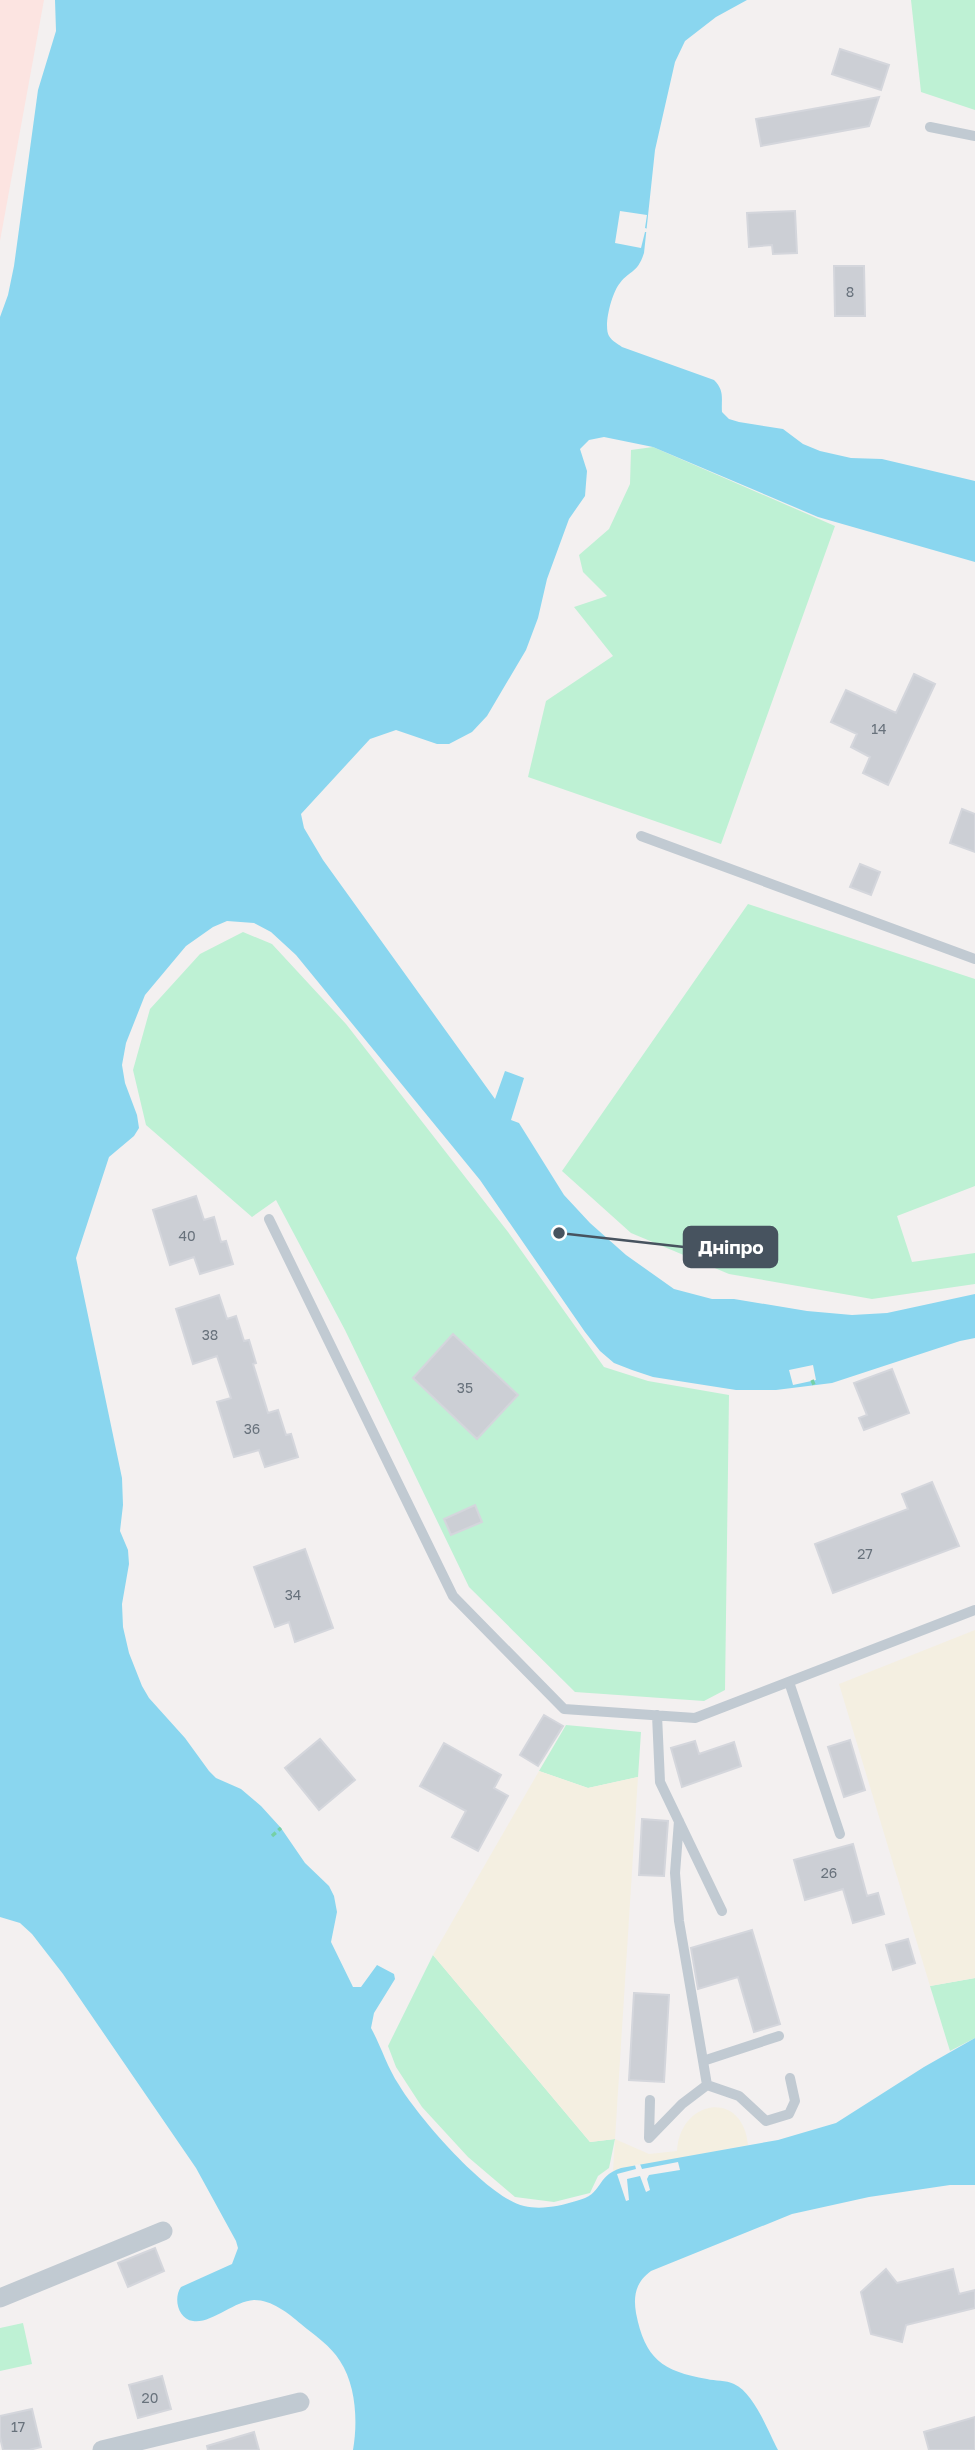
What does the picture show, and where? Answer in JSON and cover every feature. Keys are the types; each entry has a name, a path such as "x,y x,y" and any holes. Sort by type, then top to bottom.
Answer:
{"street":[{"path":"0,2298 163,2231"},
{"path":"102,2450 300,2402"}],"lane":[{"path":"930,127 975,136"},
{"path":"642,836 975,959"},
{"path":"269,1219 453,1596 564,1709 695,1718 975,1610"},
{"path":"789,1682 840,1834"},
{"path":"657,1715 660,1782 722,1911"},
{"path":"679,1821 675,1873 679,1921 706,2085"},
{"path":"703,2060 779,2036"},
{"path":"706,2085 739,2096 766,2121 789,2115 795,2101 790,2078"},
{"path":"650,2101 649,2138 682,2104 706,2085"}],"path":[{"path":"812,1380 815,1387"},
{"path":"272,1836 281,1828"}],"shaded area":[{"path":"0,0 44,0 0,241"}],"green space":[{"path":"911,0 975,0 975,110 921,92"},
{"path":"653,447 835,526 721,844 528,777 546,701 613,656 574,607 607,596 583,572 579,555 609,529 630,484 631,450"},
{"path":"748,904 975,979 975,1186 897,1216 912,1262 975,1253 975,1284 872,1299 729,1274 631,1233 562,1171"},
{"path":"243,932 272,944 346,1024 508,1232 604,1367 648,1381 729,1395 725,1690 704,1701 575,1692 469,1587 345,1330 276,1200 252,1217 146,1125 133,1070 150,1009 200,954"},
{"path":"566,1725 641,1732 638,1777 588,1788 539,1771"},
{"path":"433,1955 590,2142 615,2139 609,2168 598,2176 590,2193 554,2202 515,2197 468,2157 422,2107 396,2067 388,2046"},
{"path":"975,1978 975,2038 950,2051 930,1986"},
{"path":"23,2323 32,2364 0,2371 0,2328"}],"sand":[{"path":"975,1630 975,1978 930,1986 839,1684"},
{"path":"539,1771 588,1788 638,1777 615,2139 590,2142 433,1955"},
{"path":"712,2108 724,2109 735,2115 744,2127 748,2145 613,2171 615,2139 649,2154 677,2151 681,2134 689,2120 699,2111"}],"water":[{"path":"55,0 747,0 716,17 685,41 675,62 655,150 644,253 639,265 620,283 614,294 608,317 609,336 622,347 714,380 721,392 722,412 729,419 783,429 803,444 820,451 851,458 882,459 975,481 975,562 818,517 653,447 604,437 589,440 580,449 587,471 585,496 569,519 547,579 538,618 526,650 487,716 472,732 449,744 437,744 396,730 370,739 301,814 304,828 323,860 495,1099 505,1071 524,1078 511,1120 519,1123 564,1195 626,1255 674,1289 712,1299 734,1299 807,1311 852,1315 887,1313 975,1294 975,1338 832,1383 776,1390 736,1390 653,1377 614,1363 585,1332 480,1180 296,955 271,932 254,923 227,921 213,927 186,946 145,995 126,1043 122,1065 139,1128 134,1136 109,1157 76,1258 122,1478 120,1531 128,1550 129,1564 122,1604 123,1627 129,1653 142,1686 209,1771 216,1778 241,1789 261,1806 281,1828 305,1863 329,1886 337,1912 331,1942 353,1987 361,1987 377,1965 394,1974 395,1979 374,2013 371,2028 391,2071 408,2099 437,2135 474,2173 509,2200 524,2206 544,2207 570,2203 591,2194 607,2176 621,2168 778,2140 836,2123 975,2038 975,2185 950,2185 869,2197 792,2214 651,2271 639,2284 635,2295 636,2313 651,2352 667,2367 678,2372 728,2382 741,2389 760,2413 778,2450 353,2450 354,2404 345,2371 332,2350 296,2320 273,2305 254,2300 200,2321 188,2319 181,2312 177,2297 181,2287 232,2264 238,2248 236,2241 196,2168 63,1974 20,1923 0,1917 0,317 14,266 38,90 56,31"}],"pier":[{"path":"620,211 647,215 645,228 648,229 641,248 615,243"},
{"path":"813,1365 816,1380 793,1385 789,1370"},
{"path":"678,2162 680,2170 649,2175 647,2179 650,2190 646,2192 640,2176 627,2179 629,2200 626,2201 617,2174 636,2169 635,2165 640,2164 642,2169"}],"building":[{"path":"840,49 889,65 881,90 832,74"},
{"path":"879,97 869,126 761,146 756,119"},
{"path":"795,211 797,253 773,254 772,245 749,247 747,213"},
{"path":"834,266 864,266 865,316 835,316"},
{"path":"914,674 935,684 888,785 863,773 870,757 851,747 857,734 831,722 846,690 896,713"},
{"path":"962,809 975,814 975,852 950,843"},
{"path":"860,864 880,872 871,895 850,887"},
{"path":"196,1196 204,1220 214,1217 221,1242 226,1241 233,1264 200,1274 194,1257 170,1265 153,1210"},
{"path":"219,1295 227,1319 236,1316 244,1341 249,1340 256,1363 253,1364 268,1413 278,1410 286,1435 291,1434 298,1457 265,1467 259,1450 234,1457 217,1402 231,1398 217,1356 193,1364 176,1309"},
{"path":"453,1334 518,1395 477,1439 413,1378"},
{"path":"892,1369 909,1413 864,1430 859,1418 867,1415 854,1383"},
{"path":"932,1482 959,1546 833,1593 815,1544 908,1509 902,1494"},
{"path":"475,1505 482,1522 451,1535 444,1519"},
{"path":"305,1549 333,1628 295,1642 289,1622 275,1627 254,1567"},
{"path":"544,1715 563,1726 538,1766 520,1755"},
{"path":"320,1739 355,1780 319,1810 285,1768"},
{"path":"850,1740 865,1790 844,1797 828,1747"},
{"path":"695,1741 699,1754 734,1742 741,1766 682,1787 671,1748"},
{"path":"444,1743 501,1775 494,1788 508,1796 478,1851 452,1837 466,1811 420,1786"},
{"path":"642,1819 668,1821 664,1876 639,1875"},
{"path":"853,1844 867,1896 878,1893 884,1914 853,1923 843,1889 805,1900 794,1860"},
{"path":"752,1930 780,2024 754,2032 738,1977 698,1989 691,1948"},
{"path":"908,1939 915,1963 893,1970 886,1945"},
{"path":"634,1993 669,1995 664,2082 629,2080"},
{"path":"155,2248 164,2271 128,2287 118,2263"},
{"path":"886,2269 897,2283 953,2269 959,2294 975,2290 975,2308 906,2325 902,2342 871,2334 861,2292"},
{"path":"162,2376 171,2409 138,2418 129,2385"},
{"path":"32,2409 41,2447 3,2450 0,2416"},
{"path":"975,2417 975,2450 929,2450 924,2432"},
{"path":"254,2432 259,2450 208,2450 207,2446"}],"place":[{"name":"Дніпро","path":"559,1233"}]}
